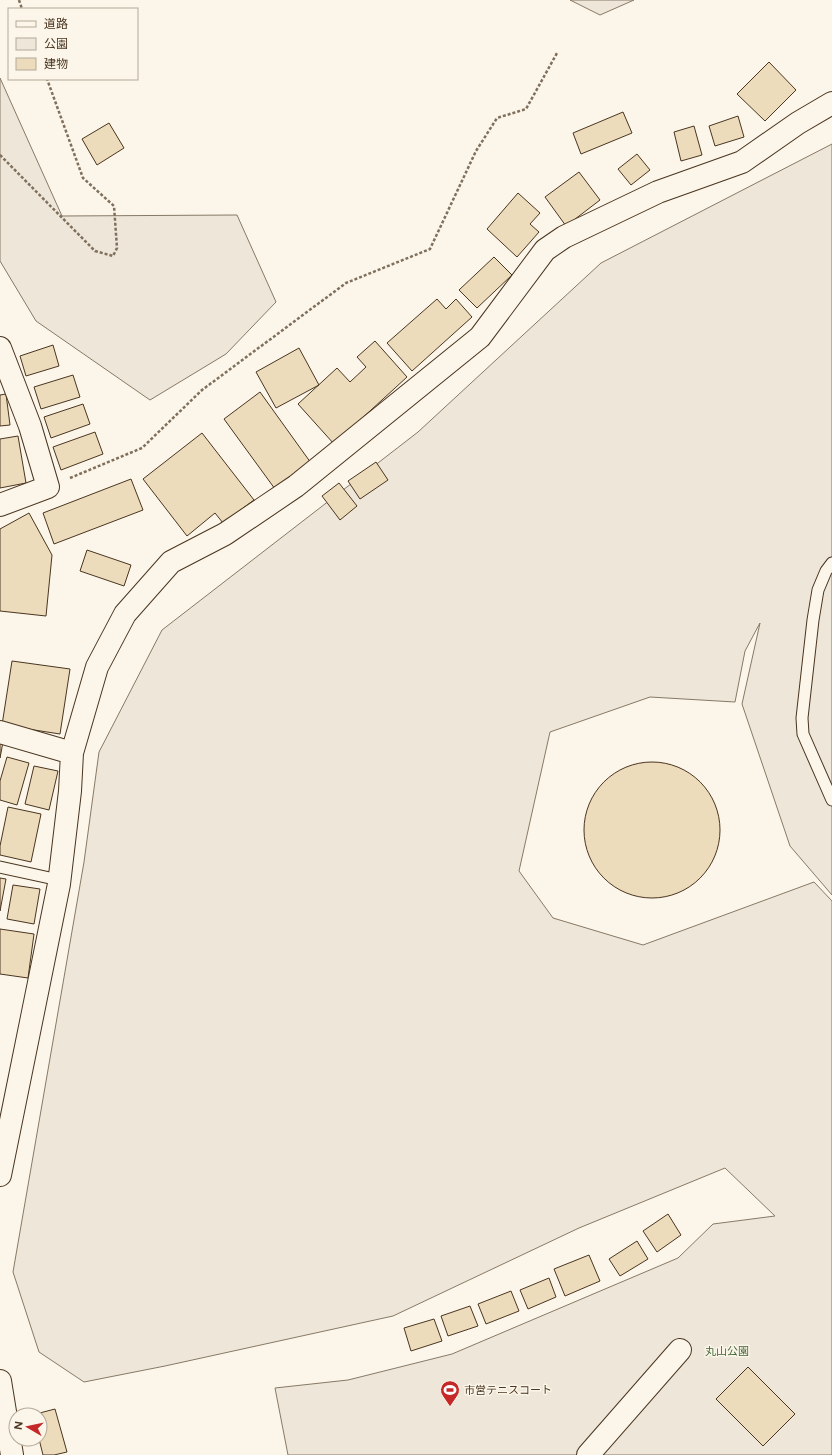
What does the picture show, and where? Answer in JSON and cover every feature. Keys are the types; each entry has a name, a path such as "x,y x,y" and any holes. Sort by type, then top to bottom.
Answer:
{"street":[{"path":"0,1175 5,1125 59,880 70,791 72,753 97,667 125,614 171,562 225,534 296,486 480,337 545,250 564,237 658,192 742,162 798,123 832,103"},
{"path":"0,348 30,426 48,487 0,505"},
{"path":"0,732 72,753"},
{"path":"593,1453 680,1350"},
{"path":"0,1381 12,1455"}],"lane":[{"path":"832,562 826,571 818,590 813,620 802,718 803,734 832,800"},
{"path":"0,867 59,880"}],"path":[{"path":"48,487 142,448 202,390 346,283 430,249 476,151 497,118 526,109 557,53"},
{"path":"0,155 95,252 113,256 117,248 114,206 83,178 47,80"}],"green space":[{"path":"570,0 634,0 600,15"},
{"path":"0,78 62,216 237,215 276,302 226,354 150,400 36,321 0,261"},
{"name":"丸山公園","path":"832,144 832,895 790,846 742,704 760,623 745,651 735,702 650,697 550,732 519,871 553,918 643,945 814,882 832,901 832,1455 288,1455 275,1388 348,1380 452,1354 678,1258 713,1224 775,1216 725,1168 579,1228 393,1316 165,1366 84,1382 39,1352 13,1272 84,862 99,752 162,630 418,432 601,263"}],"building":[{"path":"769,62 796,90 765,121 737,94"},
{"path":"623,112 632,133 581,154 573,133"},
{"path":"738,116 744,137 715,146 709,126"},
{"path":"109,123 124,148 97,165 82,139"},
{"path":"694,126 702,155 681,161 674,132"},
{"path":"637,154 650,170 631,185 618,169"},
{"path":"579,172 600,200 566,226 545,197"},
{"path":"518,193 540,213 530,224 539,232 517,257 487,229"},
{"path":"494,257 512,275 477,308 459,290"},
{"path":"437,299 446,309 456,299 472,317 412,371 387,343"},
{"path":"375,341 407,377 334,444 298,404 337,368 350,382 366,367 357,357"},
{"path":"53,345 59,366 26,376 20,356"},
{"path":"299,348 319,385 276,408 256,372"},
{"path":"73,375 80,397 41,409 34,387"},
{"path":"260,392 311,463 275,489 224,419"},
{"path":"6,394 10,425 0,426 0,395"},
{"path":"83,404 90,424 51,438 44,417"},
{"path":"95,432 103,454 61,470 53,447"},
{"path":"202,433 254,500 223,523 215,513 187,536 143,479"},
{"path":"18,436 26,483 0,488 0,439"},
{"path":"376,462 388,480 360,499 348,481"},
{"path":"131,479 143,510 54,544 43,513"},
{"path":"339,483 357,506 340,520 322,496"},
{"path":"29,513 52,555 46,616 0,611 0,529"},
{"path":"87,550 131,565 124,586 80,571"},
{"path":"12,661 70,669 60,734 2,725"},
{"path":"0,741 3,742 0,758"},
{"path":"7,757 29,763 17,805 0,800 0,781"},
{"path":"645,762 659,762 678,767 690,773 705,787 715,804 719,817 719,843 715,856 709,868 695,883 690,887 672,895 659,898 645,898 626,893 614,887 599,873 595,868 587,850 584,837 584,823 589,804 595,792 609,777 614,773 632,765"},
{"path":"34,766 58,771 49,810 25,804"},
{"path":"8,807 41,814 31,862 0,855 0,846"},
{"path":"0,878 6,879 0,911"},
{"path":"13,885 40,889 34,924 7,919"},
{"path":"0,929 34,934 28,978 0,974"},
{"path":"668,1214 681,1235 657,1252 643,1231"},
{"path":"637,1241 648,1259 620,1276 609,1259"},
{"path":"589,1255 600,1281 565,1296 554,1269"},
{"path":"549,1278 556,1297 528,1309 520,1290"},
{"path":"511,1291 519,1311 486,1324 478,1304"},
{"path":"470,1306 478,1326 448,1336 441,1316"},
{"path":"434,1319 442,1341 411,1351 404,1328"},
{"path":"748,1367 795,1414 763,1446 716,1399"},
{"path":"55,1409 67,1452 54,1455 43,1455 41,1447 48,1447 48,1411"}],"place":[{"name":"市営テニスコート","path":"450,1407"}]}
